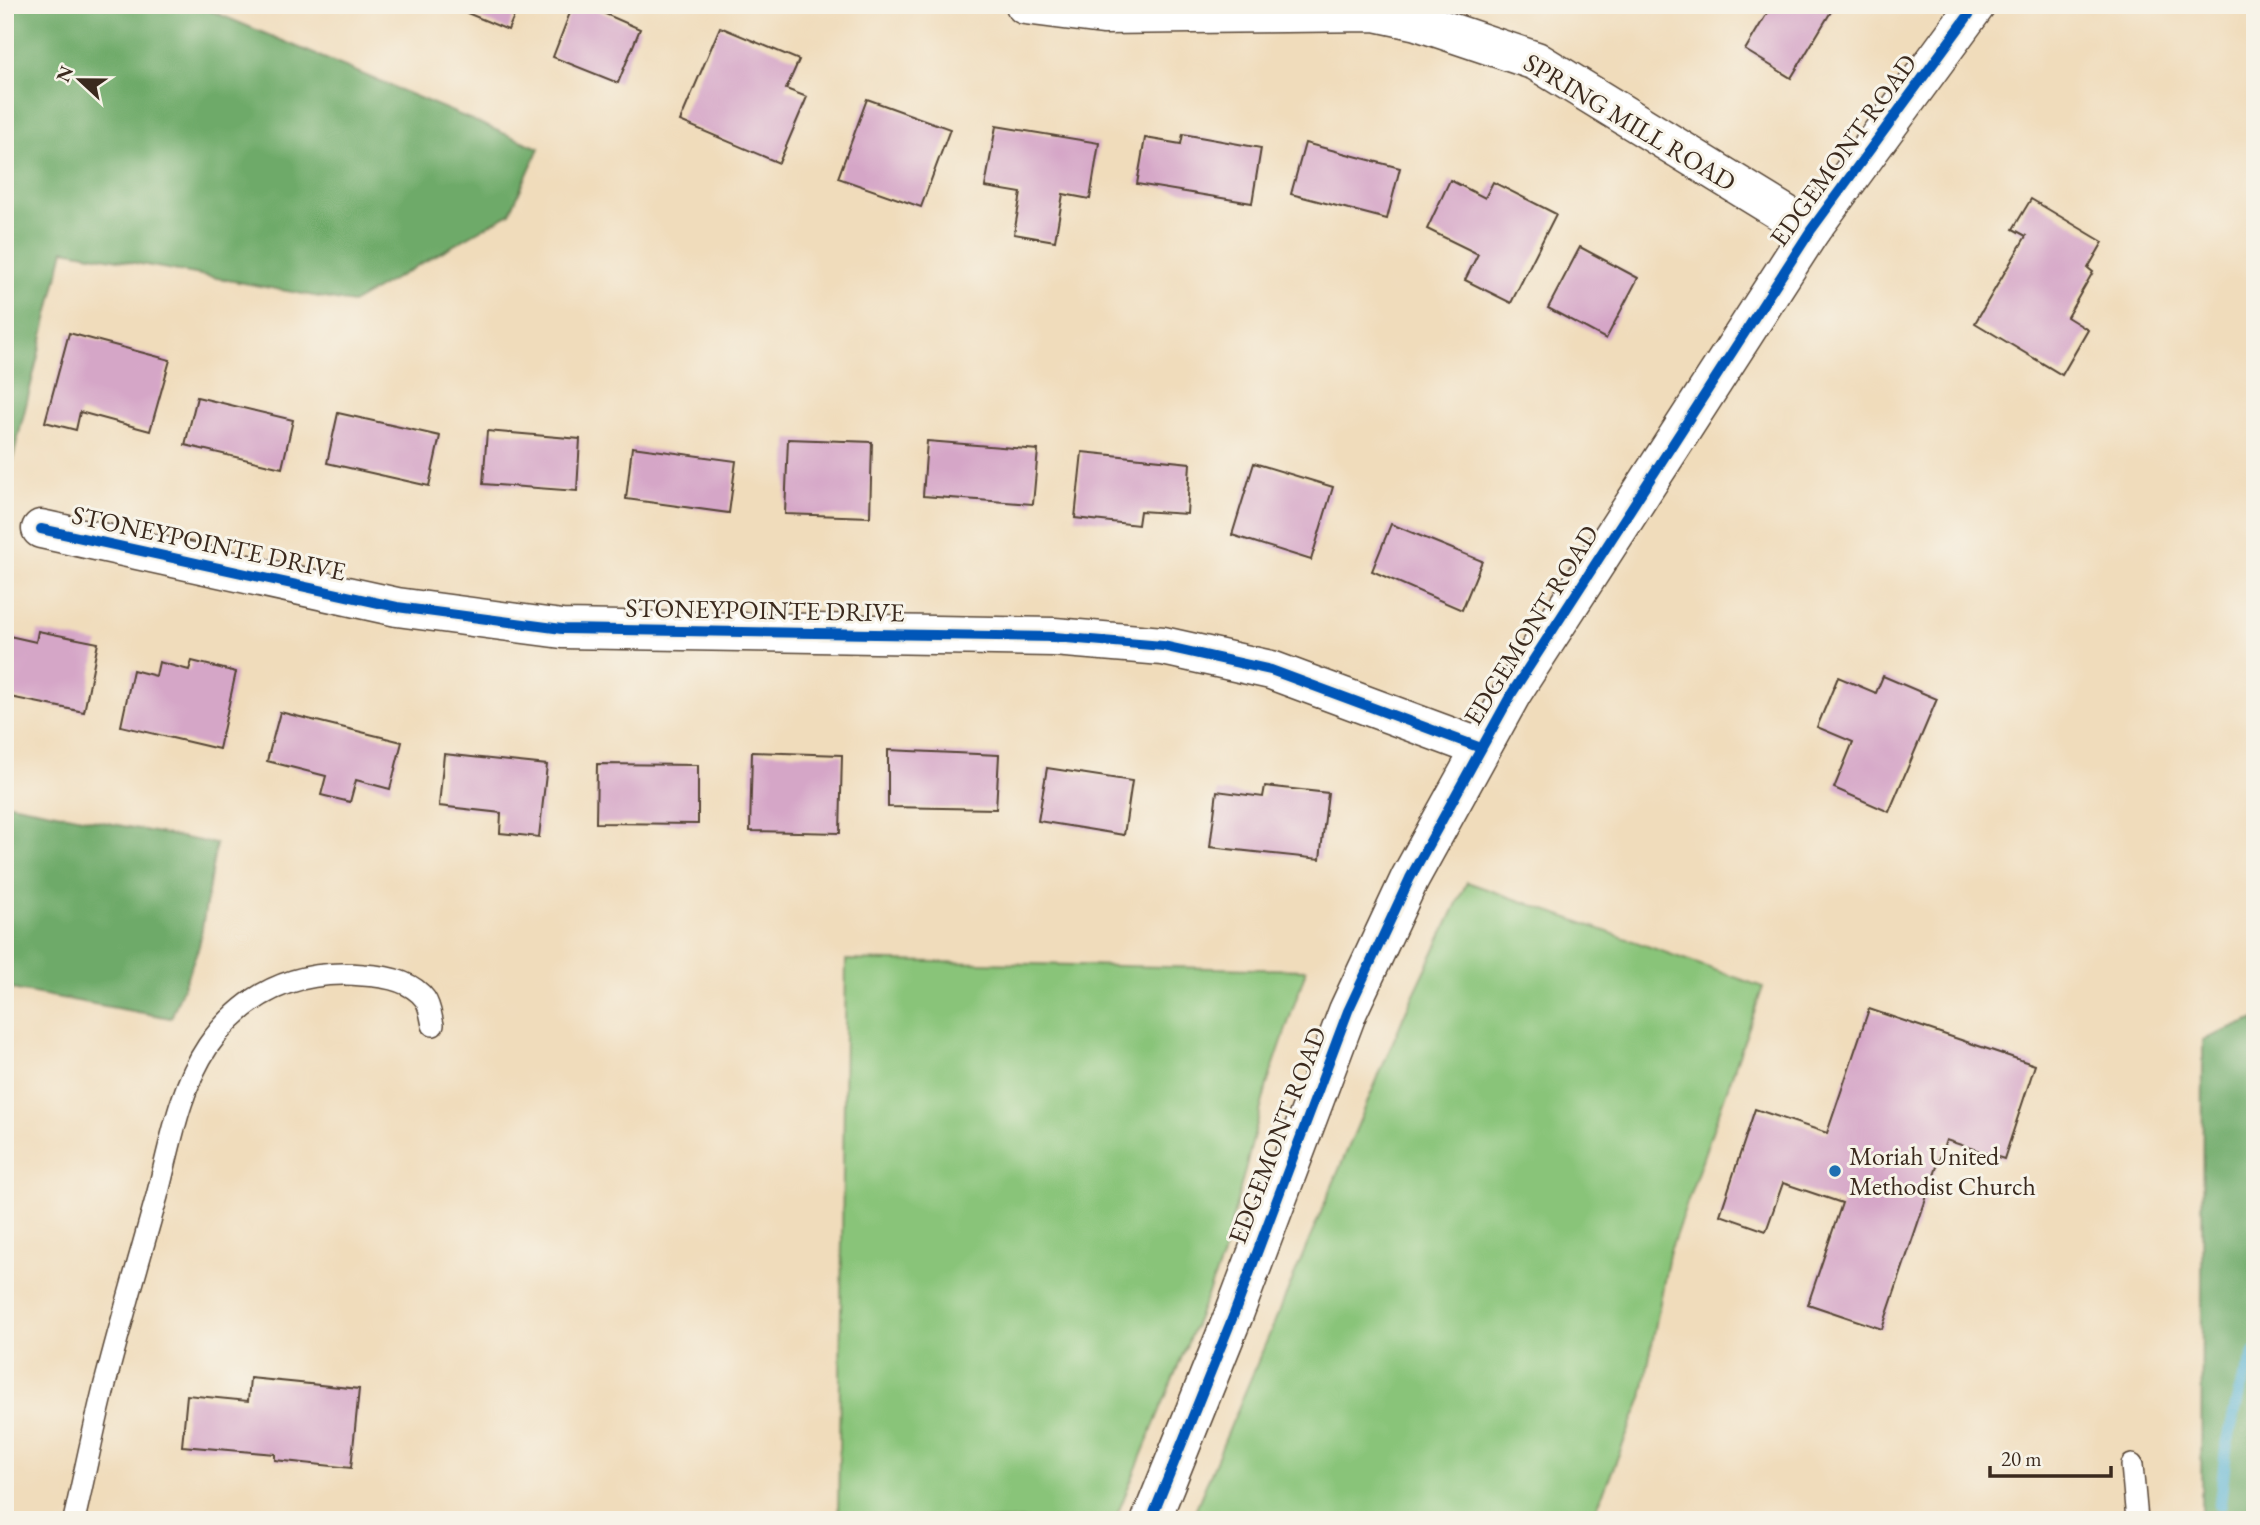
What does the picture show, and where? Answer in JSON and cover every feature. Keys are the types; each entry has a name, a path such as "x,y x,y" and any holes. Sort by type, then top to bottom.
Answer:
{"street":[{"name":"SPRING MILL ROAD","path":"1025,5 1103,15 1332,8 1417,20 1536,61 1811,230"},
{"name":"EDGEMONT ROAD","path":"1151,1520 1234,1314 1348,1011 1410,878 1512,693 1811,230 1976,5"},
{"name":"STONEYPOINTE DRIVE","path":"41,529 397,607 562,629 1054,638 1163,646 1271,670 1481,748"}],"lane":[{"path":"74,1520 106,1381 183,1099 207,1047 239,1012 267,990 289,981 322,975 381,976 410,986 426,1000 433,1025"},
{"path":"2132,1465 2137,1520"}],"green space":[{"path":"5,5 197,5 539,148 510,213 352,303 64,250 5,491"},
{"path":"5,803 216,844 199,946 171,1018 5,988"},
{"path":"1467,882 1763,987 1669,1254 1642,1398 1592,1520 1191,1520 1406,1011"},
{"path":"846,960 1306,970 1267,1085 1222,1259 1115,1520 838,1520"},
{"path":"2255,1019 2255,1513 2201,1518 2203,1040"}],"building":[{"path":"448,5 519,5 508,30"},
{"path":"573,5 585,5 640,29 618,83 553,57"},
{"path":"1772,5 1835,5 1791,78 1745,50"},
{"path":"720,27 799,60 786,89 807,97 779,163 680,121"},
{"path":"867,99 950,129 921,207 838,178"},
{"path":"996,126 1099,143 1090,199 1063,194 1055,241 1014,234 1021,193 985,187"},
{"path":"1183,134 1261,148 1252,203 1137,184 1145,138 1181,144"},
{"path":"1305,143 1400,168 1387,219 1291,194"},
{"path":"1450,180 1485,198 1493,182 1556,214 1511,303 1465,280 1478,254 1427,229"},
{"path":"2031,199 2103,242 2088,268 2093,272 2067,317 2088,330 2062,375 1975,323 2026,236 2013,229"},
{"path":"1580,247 1638,278 1606,339 1548,308"},
{"path":"69,333 170,360 150,431 80,412 76,430 45,422"},
{"path":"197,397 293,420 282,468 185,445"},
{"path":"338,413 440,436 429,486 327,463"},
{"path":"487,431 580,439 577,491 483,484"},
{"path":"788,439 872,442 870,517 785,514"},
{"path":"927,441 1038,450 1033,504 923,496"},
{"path":"632,447 736,461 729,513 626,499"},
{"path":"1082,452 1190,463 1187,514 1140,511 1138,525 1075,518"},
{"path":"1254,463 1333,487 1311,560 1232,535"},
{"path":"1391,524 1482,561 1462,610 1372,571"},
{"path":"38,631 98,643 84,712 5,696 5,635 36,642"},
{"path":"192,661 236,672 219,749 121,726 133,670 156,676 159,662 189,670"},
{"path":"1883,676 1937,699 1889,812 1834,788 1853,742 1817,727 1838,677 1876,693"},
{"path":"280,712 402,742 390,789 356,780 350,802 321,795 326,776 267,761"},
{"path":"888,750 999,755 996,809 888,807"},
{"path":"752,752 842,755 840,833 750,831"},
{"path":"444,754 547,765 539,837 500,833 501,813 439,806"},
{"path":"597,764 698,765 698,824 596,823"},
{"path":"1047,768 1132,781 1124,835 1038,821"},
{"path":"1265,786 1328,793 1320,859 1210,847 1217,791 1263,797"},
{"name":"Moriah United Methodist Church","path":"1869,1009 2035,1065 2004,1159 1946,1140 1882,1329 1808,1304 1842,1203 1783,1183 1766,1231 1720,1215 1755,1109 1827,1133"},
{"path":"250,1378 359,1389 351,1468 275,1460 275,1454 182,1446 187,1395 248,1401"}],"waterway":[{"path":"2220,1505 2226,1449 2239,1393 2255,1353"}],"cycle path":[{"path":"1151,1520 1234,1314 1348,1011 1410,878 1512,693 1811,230 1976,5"},
{"path":"41,529 397,607 562,629 1054,637 1163,646 1271,670 1481,748"}],"place":[{"name":"Moriah United Methodist Church","path":"1835,1171"}]}
